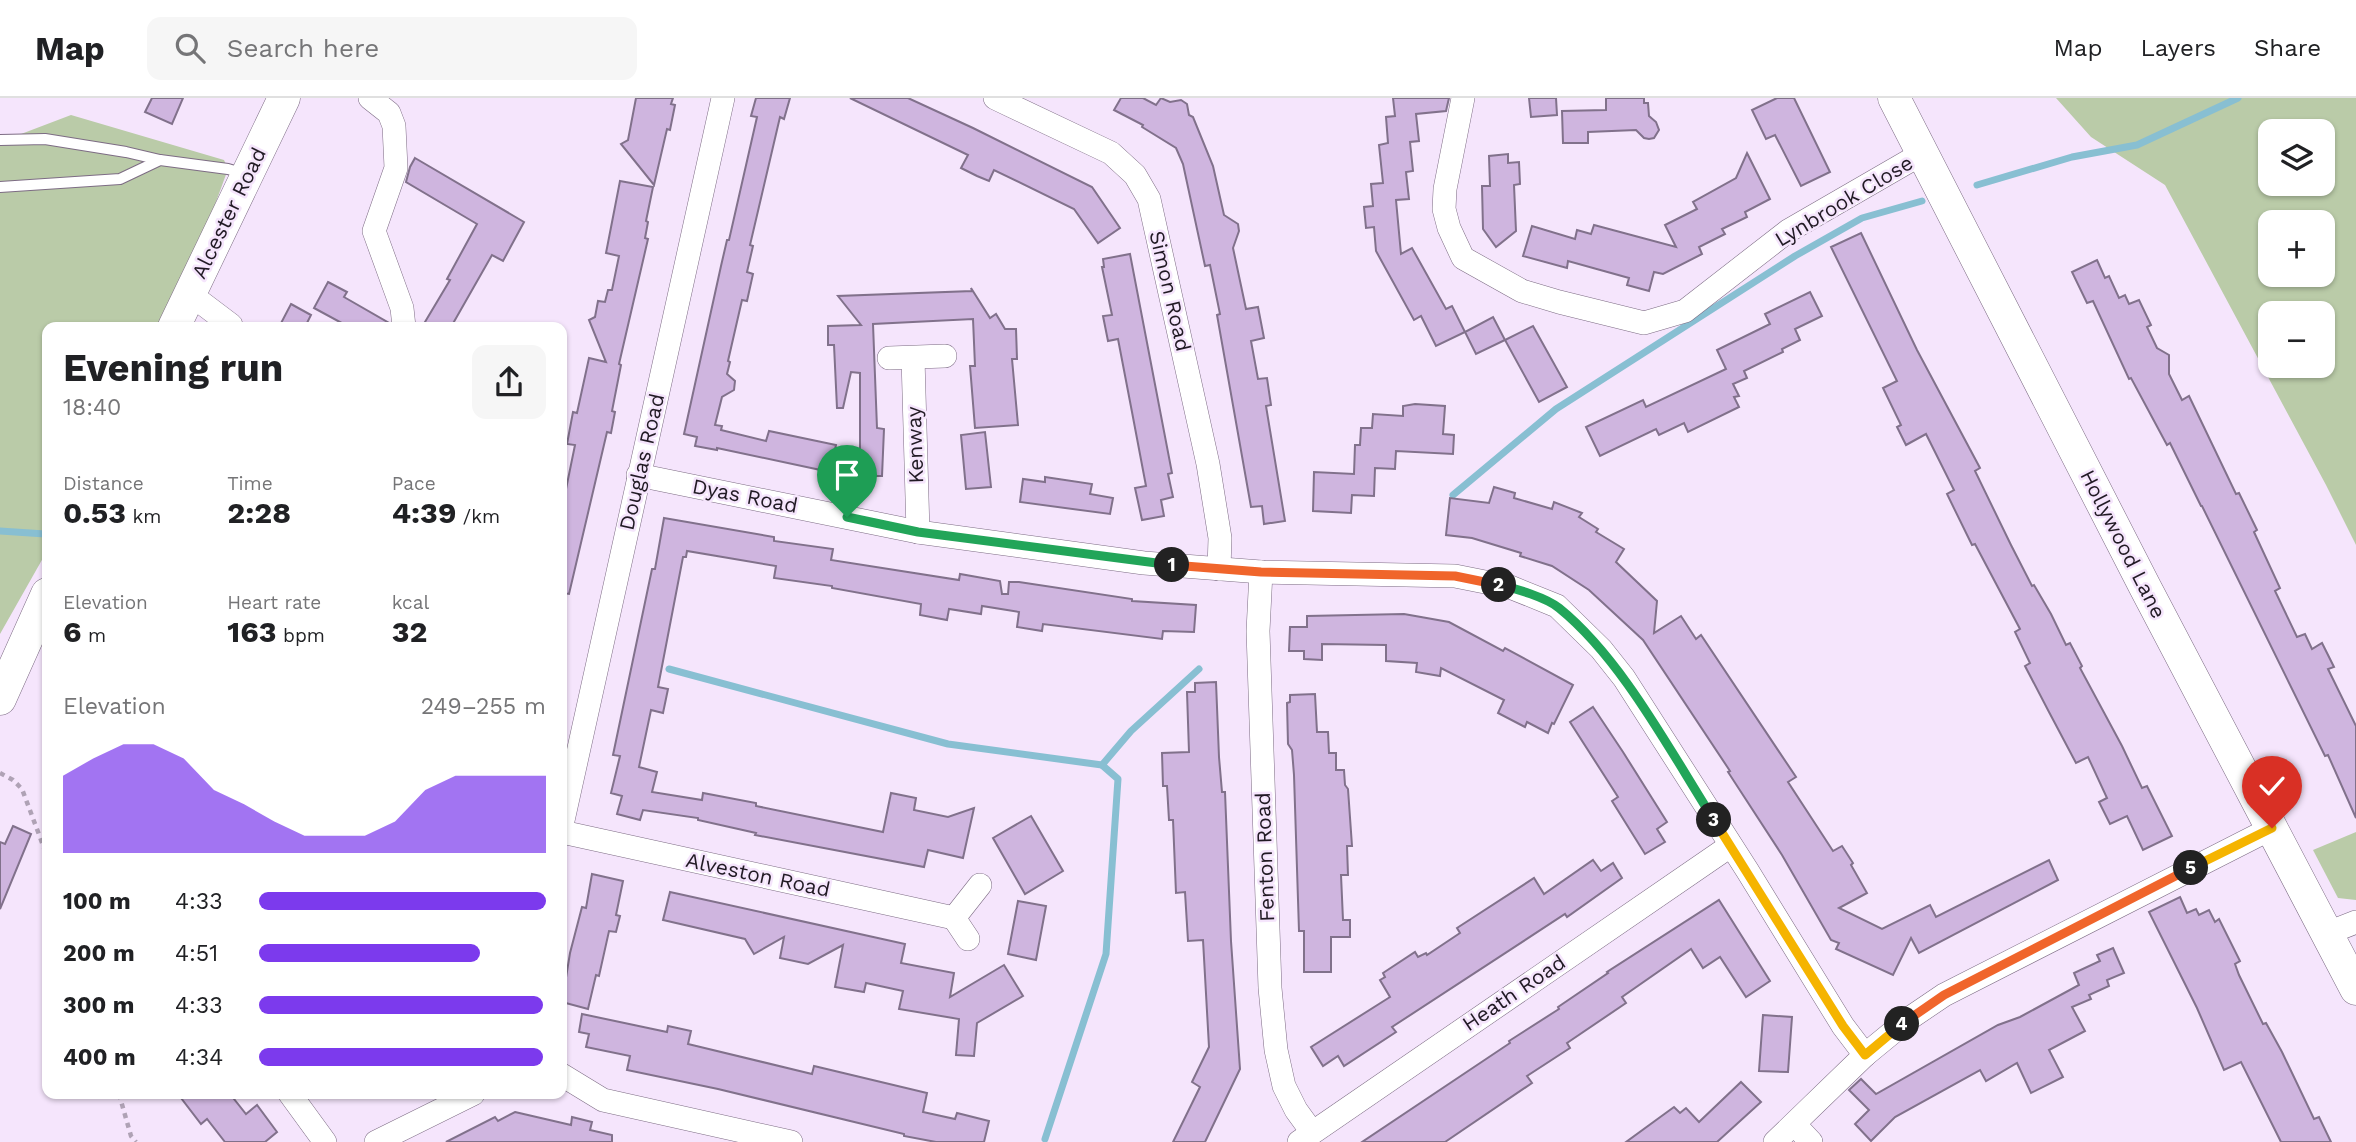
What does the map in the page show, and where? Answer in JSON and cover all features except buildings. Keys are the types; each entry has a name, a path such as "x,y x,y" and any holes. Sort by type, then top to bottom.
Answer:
{"street":[{"name":"Alcester Road","path":"176,322 284,98"},
{"path":"370,98 389,113 394,126 396,168 374,231 402,308 403,322"},
{"name":"Douglas Road","path":"567,802 723,98"},
{"name":"Simon Road","path":"995,98 1111,153 1135,174 1149,199 1208,464 1220,538 1219,569"},
{"name":"Lynbrook Close","path":"1463,98 1445,189 1444,209 1449,228 1463,258 1522,291 1644,323 1685,311 1788,231 1923,153"},
{"name":"Hollywood Lane","path":"1894,98 2272,828 2342,928 2356,989"},
{"path":"190,294 227,322"},
{"path":"889,358 945,356"},
{"name":"Kenway","path":"913,358 918,532"},
{"name":"Dyas Road","path":"639,475 918,532 1144,563 1261,572 1455,576 1510,587 1557,606 1601,649 1624,678 1843,1026 1865,1055"},
{"name":"Fenton Road","path":"1261,572 1258,631 1270,988 1276,1050 1284,1086 1305,1137"},
{"path":"0,699 42,605"},
{"path":"1775,1142 1865,1055 1910,1018 1944,995 2272,828"},
{"name":"Alveston Road","path":"567,833 954,918"},
{"name":"Heath Road","path":"1305,1137 1730,846"},
{"path":"968,939 954,918 980,885"},
{"path":"567,1078 603,1100 791,1142"},
{"path":"294,1099 325,1142"},
{"path":"376,1142 463,1099"},
{"path":"1795,1125 1811,1142"}],"lane":[{"path":"0,140 45,139 160,160 228,169 247,175"},
{"path":"0,187 121,179 160,160"}],"path":[{"path":"0,773 22,789 42,843"},
{"path":"120,1099 131,1136 136,1142"}],"green space":[{"path":"2056,98 2356,98 2356,545 2269,378 2335,378 2335,301 2258,301 2258,358 2165,185 2091,137"},
{"path":"71,115 224,160 228,169 205,232 161,322 42,322 42,560 0,634 0,142"},
{"path":"2356,832 2356,900 2338,898 2313,850"}],"waterway":[{"path":"1977,185 2072,157 2137,145 2238,98"},
{"path":"1453,495 1556,409 1795,256 1862,218 1922,201"},
{"path":"0,531 42,534"},
{"path":"669,669 948,744 1102,765 1131,731 1199,669"},
{"path":"1045,1139 1106,954 1118,779 1102,765"}],"route":[{"path":"847,517 918,532 1144,563 1261,572 1455,576 1510,587 1557,606 1601,649 1624,678 1843,1026 1865,1055 1910,1018 1944,995 2272,828"}]}
